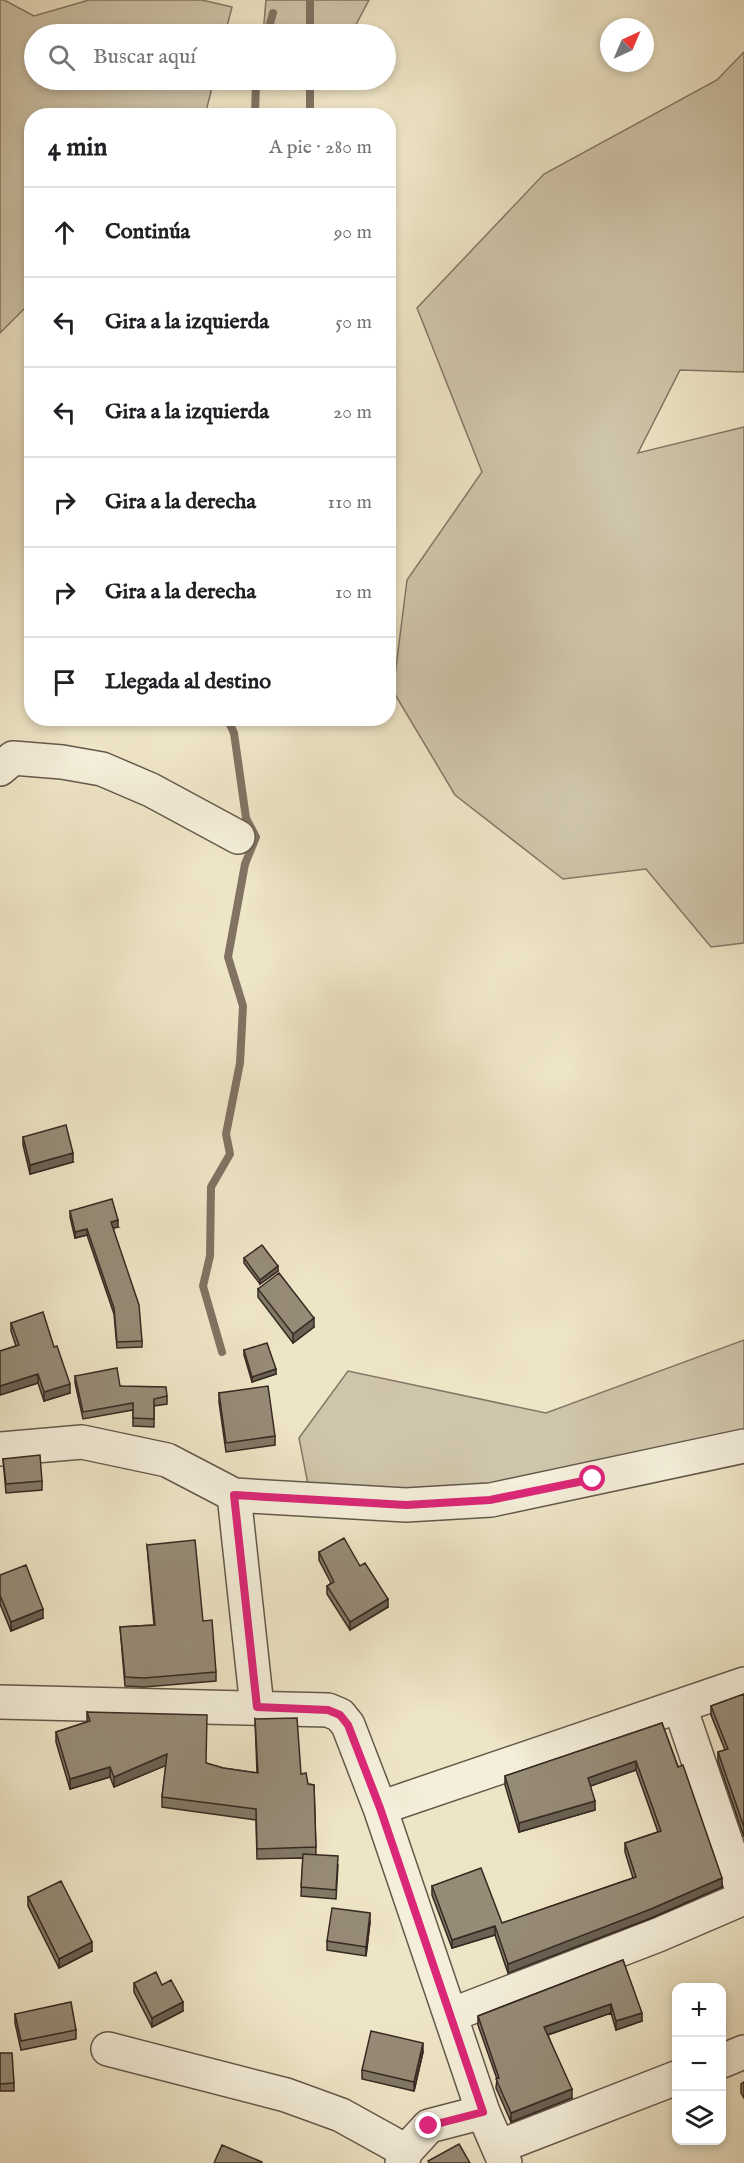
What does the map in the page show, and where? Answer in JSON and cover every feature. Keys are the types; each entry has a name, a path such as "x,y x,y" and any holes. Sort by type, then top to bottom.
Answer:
{"street":[{"path":"0,769 13,758 62,762 102,769 151,790 238,837"},
{"path":"0,1449 82,1442 167,1460 234,1495 406,1505 490,1500 744,1446"},
{"path":"234,1495 257,1707"},
{"path":"380,1808 744,1684"},
{"path":"0,1702 257,1707 328,1710 340,1715 348,1725 380,1808 483,2112 502,2155 672,2080"},
{"path":"451,2015 658,1935 744,1897 680,1707"},
{"path":"108,2049 285,2095 341,2115 404,2157 429,2126 483,2112"},
{"path":"726,2059 744,2052"}],"shaded area":[{"path":"0,0 34,16 89,0 202,0 232,7 228,24 24,24 24,90 211,90 207,108 24,108 24,309 0,333"},
{"path":"266,0 369,0 356,24 264,24"},
{"path":"744,52 744,372 680,370 638,453 744,427 744,943 711,947 646,869 563,879 455,795 396,696 396,667 407,580 482,472 417,308 544,174 717,80"},
{"path":"744,1340 744,1446 593,1479 311,1500 299,1438 348,1371 546,1413"}],"building":[{"path":"66,1125 73,1153 30,1165 23,1137"},
{"path":"112,1199 118,1220 111,1222 139,1305 142,1341 117,1342 114,1308 87,1229 75,1232 70,1211"},
{"path":"262,1245 278,1266 260,1280 244,1258"},
{"path":"279,1273 314,1318 293,1334 258,1289"},
{"path":"43,1312 54,1347 57,1346 70,1384 44,1392 38,1374 0,1386 0,1351 19,1345 11,1323"},
{"path":"267,1343 276,1369 252,1377 244,1350"},
{"path":"117,1368 120,1386 166,1387 167,1396 154,1399 154,1419 133,1418 133,1403 83,1412 75,1376"},
{"path":"268,1386 275,1436 226,1443 219,1393"},
{"path":"40,1455 42,1481 6,1484 3,1459"},
{"path":"344,1538 360,1566 365,1563 388,1599 350,1622 327,1586 334,1582 319,1552"},
{"path":"195,1540 203,1621 212,1620 216,1672 144,1678 125,1677 120,1627 155,1625 147,1545"},
{"path":"26,1565 43,1609 11,1622 0,1595 0,1575"},
{"path":"744,1694 744,1827 718,1752 728,1749 711,1706"},
{"path":"87,1712 207,1715 206,1763 258,1773 255,1719 297,1718 301,1774 306,1773 308,1784 314,1785 316,1847 257,1849 256,1809 162,1797 167,1754 114,1777 110,1767 70,1779 56,1732 90,1721"},
{"path":"662,1723 678,1767 683,1765 722,1878 651,1909 508,1964 495,1926 452,1940 432,1886 481,1868 502,1923 636,1877 625,1843 661,1831 636,1761 588,1778 595,1801 519,1823 505,1776"},
{"path":"303,1854 338,1856 336,1890 301,1887"},
{"path":"61,1881 92,1942 59,1959 28,1897"},
{"path":"332,1908 370,1913 366,1947 327,1941"},
{"path":"623,1960 642,2013 616,2021 611,2004 544,2027 572,2089 511,2113 496,2079 499,2078 478,2016"},
{"path":"156,1972 162,1985 171,1980 183,2002 152,2018 134,1983"},
{"path":"71,2002 76,2030 21,2041 15,2014"},
{"path":"371,2031 423,2043 414,2082 362,2070"},
{"path":"0,2053 12,2053 14,2083 0,2084"},
{"path":"459,2144 470,2163 429,2163 428,2161"},
{"path":"222,2145 262,2162 214,2163"}],"waterway":[{"path":"310,0 310,24"},
{"path":"270,24 273,13"},
{"path":"255,108 256,90"},
{"path":"310,90 310,108"},
{"path":"222,1352 203,1286 210,1256 211,1187 230,1154 226,1134 240,1063 243,1006 228,957 245,864 256,837 246,818 234,733 231,726"}],"route":[{"path":"429,2126 483,2112 380,1808 348,1725 340,1715 328,1710 257,1707 234,1495 406,1505 490,1500 593,1479"}]}
